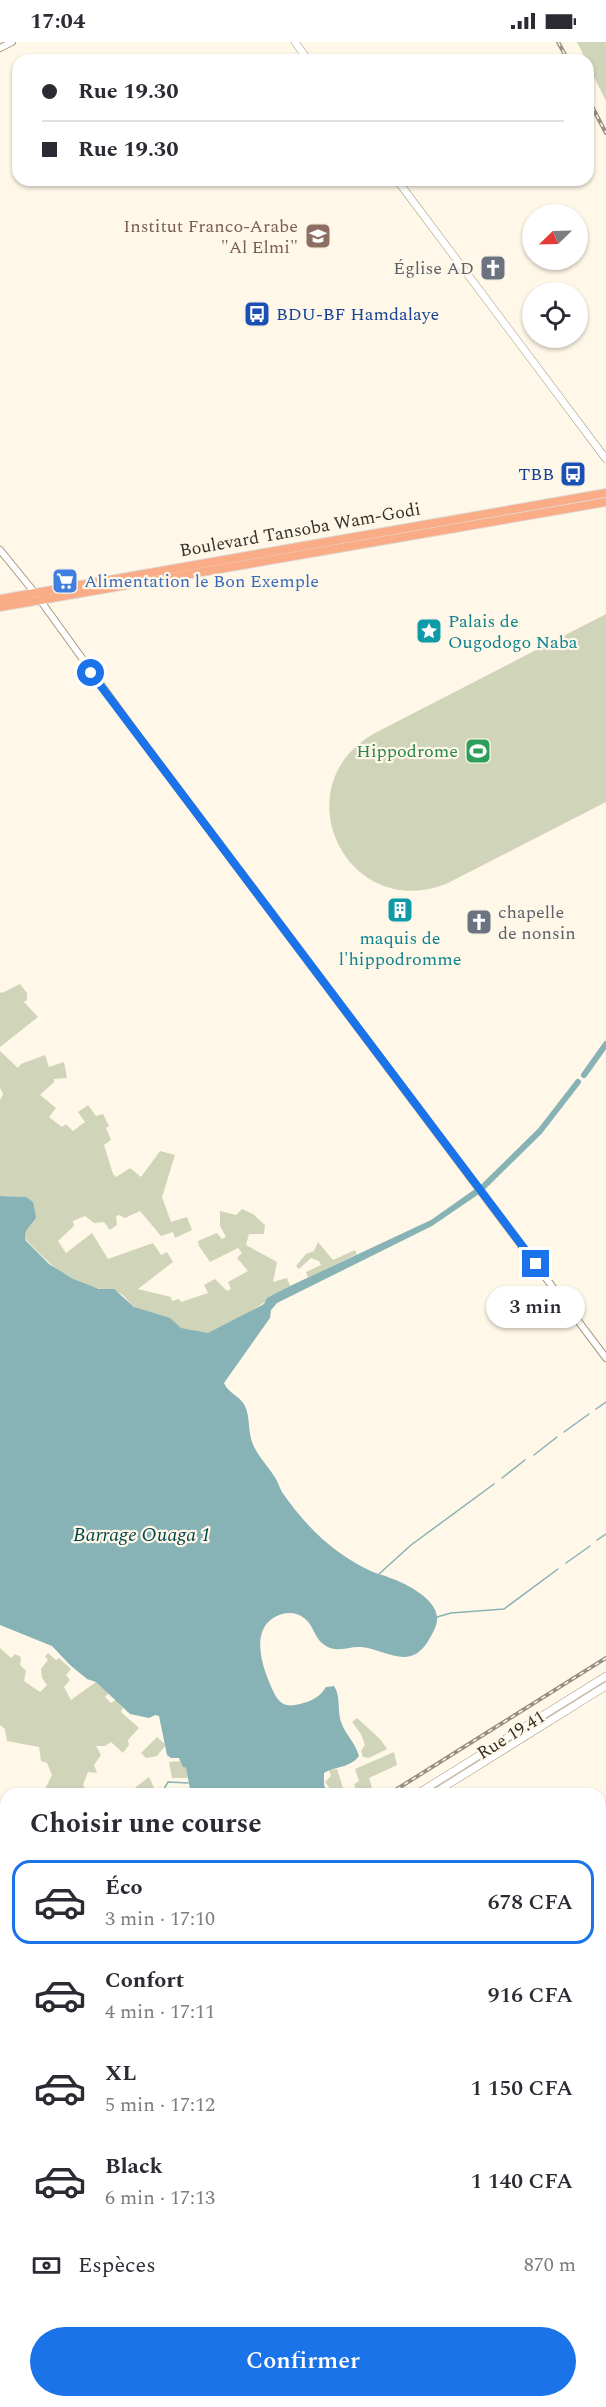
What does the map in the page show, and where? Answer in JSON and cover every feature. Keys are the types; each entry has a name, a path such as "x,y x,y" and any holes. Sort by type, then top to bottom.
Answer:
{"main road":[{"path":"401,186 606,459"},
{"name":"Boulevard Tansoba Wam-Godi","path":"0,607 37,597 606,493"},
{"name":"Boulevard Tansoba Wam-Godi","path":"0,599 37,597 606,502"},
{"name":"Rue 19.41","path":"427,1788 606,1676"},
{"name":"Rue 19.41","path":"443,1788 606,1686"},
{"path":"0,1912 0,1924"}],"street":[{"path":"0,48 12,42"},
{"path":"0,550 606,1358"}],"green space":[{"path":"577,42 606,42 606,101 594,77 594,54 583,54"},
{"name":"Hippodrome","path":"606,614 606,802 448,883 412,891 381,885 355,868 338,844 330,815 332,785 347,756 375,733"},
{"path":"20,984 27,993 27,1000 24,1002 38,1017 0,1047 0,992"},
{"path":"0,1051 18,1068 21,1064 45,1055 49,1067 64,1062 67,1078 54,1079 54,1082 40,1095 56,1108 49,1117 62,1127 66,1124 73,1131 85,1122 78,1112 88,1105 96,1116 103,1114 109,1126 106,1128 111,1140 104,1145 116,1177 130,1168 141,1177 160,1151 175,1155 162,1197 171,1222 187,1217 192,1230 175,1238 173,1232 161,1236 140,1211 125,1218 116,1216 117,1225 110,1230 104,1222 94,1223 85,1216 73,1221 74,1226 58,1241 66,1253 92,1233 108,1259 153,1243 161,1255 167,1252 173,1262 138,1289 171,1297 172,1301 179,1299 181,1302 208,1293 204,1285 215,1279 227,1291 231,1289 228,1282 248,1271 237,1258 242,1253 238,1248 210,1262 198,1241 217,1233 222,1239 226,1237 220,1226 220,1211 236,1215 242,1209 253,1214 265,1225 264,1234 249,1234 246,1245 277,1262 273,1282 287,1278 290,1286 234,1322 211,1333 203,1334 159,1320 136,1308 119,1293 78,1282 54,1267 25,1238 25,1232 34,1222 26,1197 0,1196 0,1100 3,1094 0,1088"},
{"path":"318,1242 333,1260 355,1250 357,1254 308,1278 306,1272 321,1265 319,1261 311,1258 299,1269 296,1266 306,1254 314,1251"},
{"path":"0,1648 11,1658 15,1654 21,1657 20,1665 26,1671 24,1681 40,1692 47,1685 42,1678 41,1669 48,1660 45,1657 48,1653 56,1660 59,1658 71,1669 66,1675 70,1680 64,1687 71,1700 96,1682 109,1693 105,1697 111,1703 116,1700 123,1708 121,1712 139,1728 128,1740 129,1745 123,1753 111,1742 105,1746 96,1746 101,1755 94,1765 97,1773 88,1772 83,1785 85,1788 46,1788 52,1775 47,1763 41,1761 39,1747 7,1741 5,1729 0,1725"},
{"path":"357,1718 381,1740 387,1749 369,1758 363,1757 361,1751 365,1745 361,1734 352,1722"},
{"path":"157,1737 166,1745 157,1756 146,1758 141,1753"},
{"path":"394,1752 397,1765 369,1778 372,1788 355,1788 354,1784 359,1781 355,1769"},
{"path":"182,1761 188,1778 172,1778 169,1762"},
{"path":"337,1769 343,1788 330,1788 325,1782 331,1776 329,1770"},
{"path":"149,1777 154,1788 135,1788"}],"water":[{"name":"Barrage Ouaga 1","path":"475,1189 479,1194 432,1226 277,1303 271,1310 270,1318 224,1383 245,1406 254,1446 282,1492 301,1517 322,1539 346,1557 373,1572 404,1584 426,1598 437,1617 434,1631 423,1649 406,1657 361,1647 330,1648 319,1640 310,1624 302,1616 285,1613 272,1619 265,1626 260,1644 263,1665 276,1697 286,1705 300,1704 321,1694 326,1687 334,1686 341,1722 359,1756 347,1765 324,1773 325,1788 190,1788 186,1768 183,1767 179,1758 171,1758 167,1755 159,1716 149,1718 130,1714 96,1682 87,1679 70,1665 52,1646 0,1625 0,1196 26,1197 33,1202 36,1217 26,1231 26,1241 49,1264 73,1279 99,1289 114,1289 134,1307 170,1318 181,1328 208,1333 264,1304 267,1298 290,1286 431,1220"}],"waterway":[{"path":"584,1075 606,1044"},
{"path":"484,1186 540,1131 578,1082"},
{"path":"596,1409 606,1402"},
{"path":"564,1432 589,1414"},
{"path":"534,1455 557,1437"},
{"path":"502,1478 525,1460"},
{"path":"379,1574 411,1545 494,1484"},
{"path":"597,1540 606,1534"},
{"path":"566,1563 590,1546"},
{"path":"437,1617 451,1613 504,1609 558,1569"},
{"path":"164,1788 168,1782 188,1783"}],"railway":[{"path":"558,42 565,54"},
{"path":"594,110 606,133"},
{"path":"399,1788 606,1658"}],"place":[{"name":"Institut Franco-Arabe \"Al Elmi\"","path":"318,236"},
{"name":"Église AD","path":"493,268"},
{"name":"BDU-BF Hamdalaye","path":"257,314"},
{"name":"TBB","path":"573,474"},
{"name":"Alimentation le Bon Exemple","path":"65,581"},
{"name":"Palais de Ougodogo Naba","path":"429,631"},
{"name":"Hippodrome","path":"478,751"},
{"name":"maquis de l'hippodromme","path":"400,910"},
{"name":"chapelle de nonsin","path":"479,922"}],"route":[{"path":"91,673 536,1264"}]}
